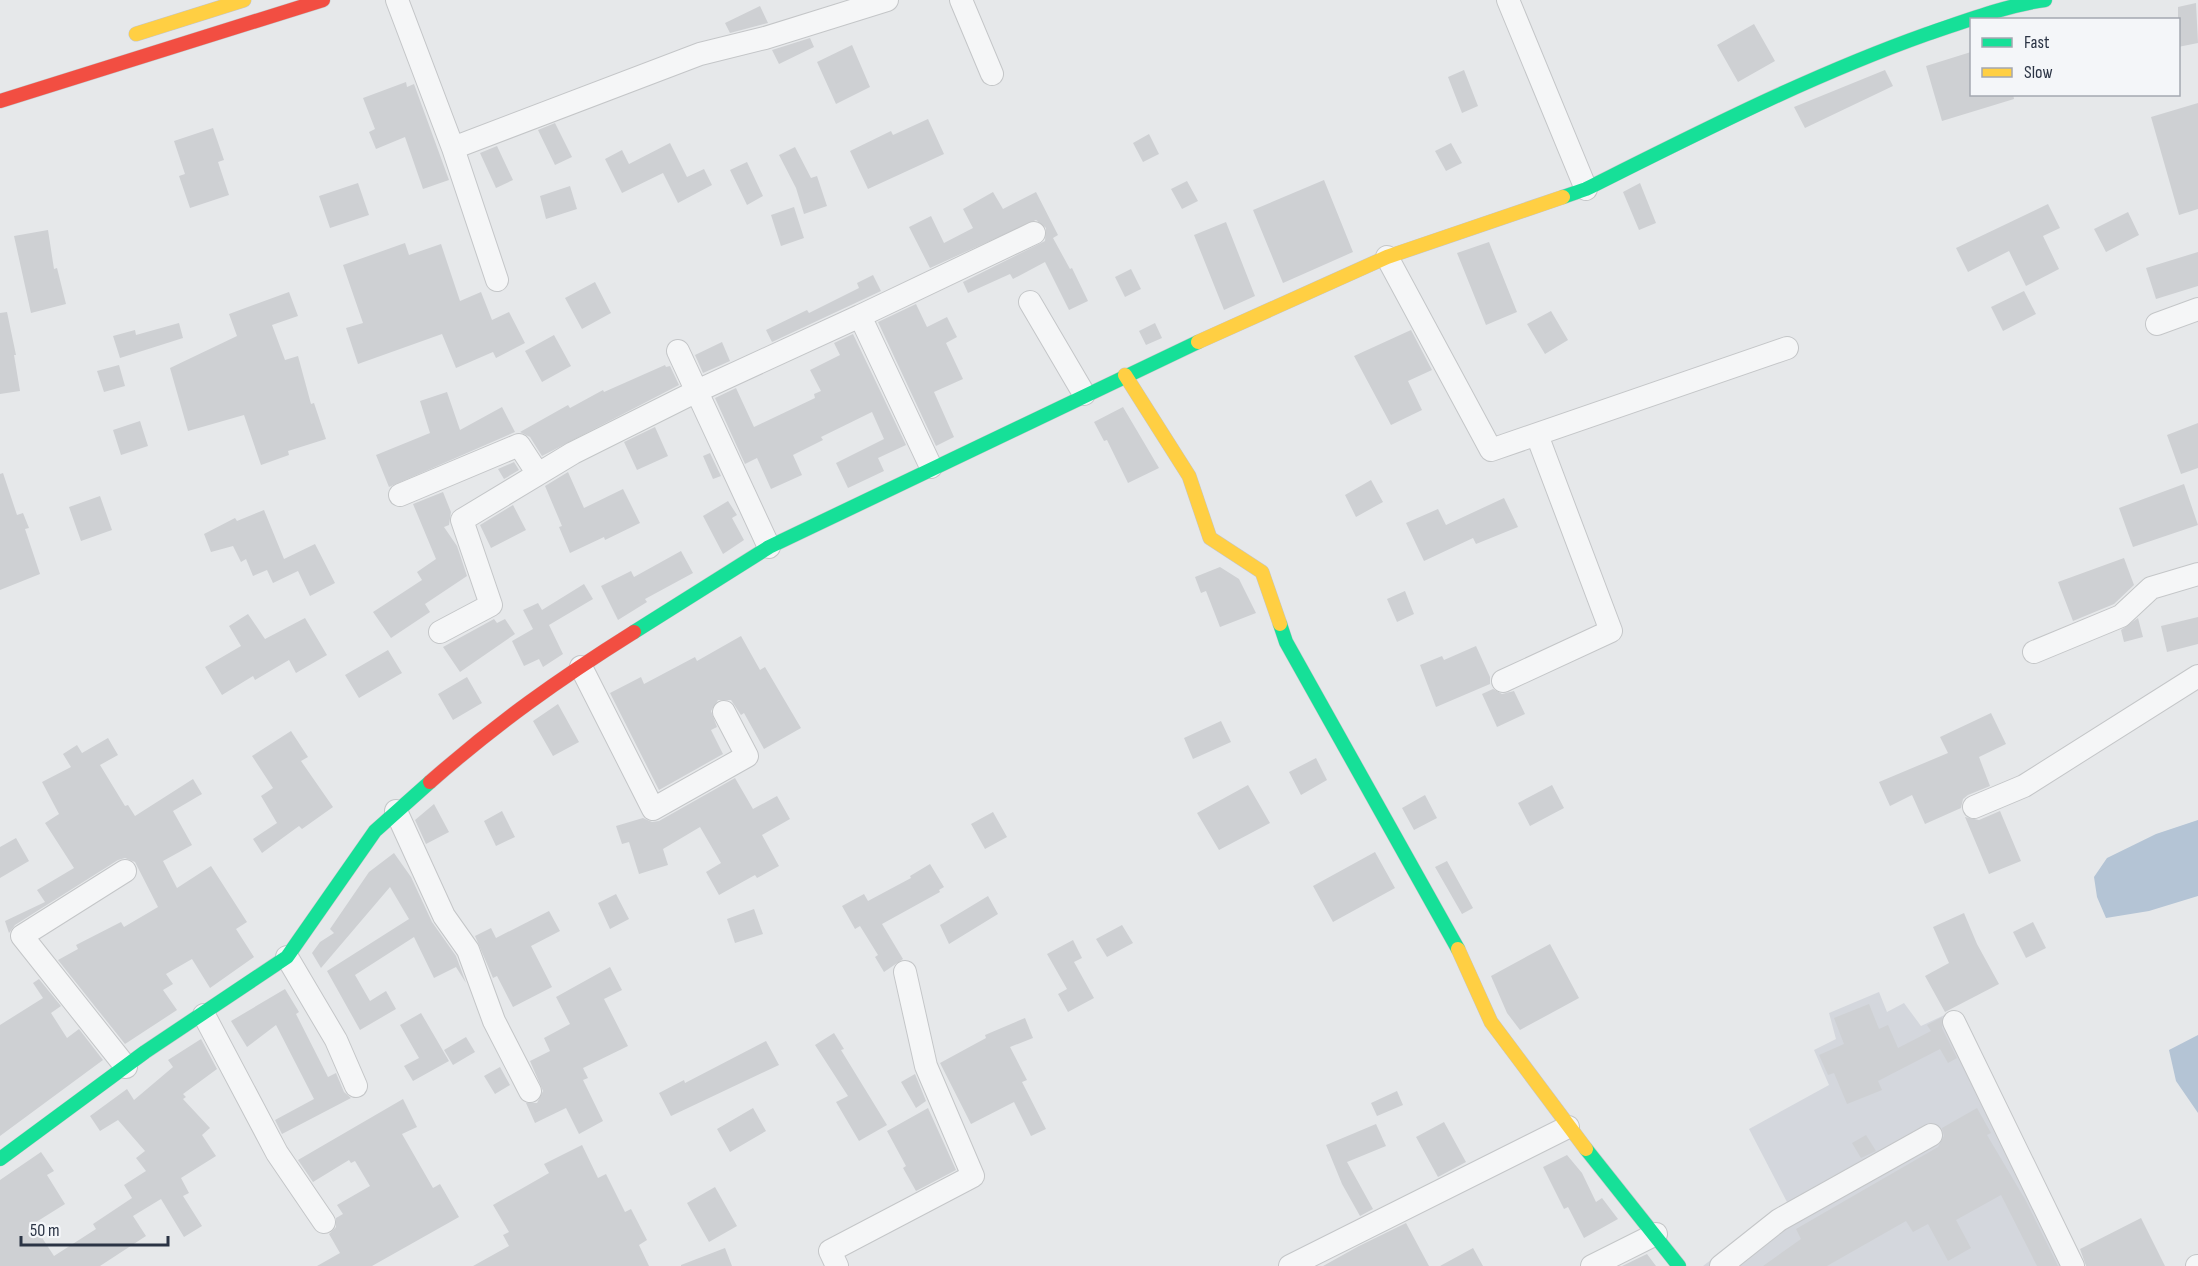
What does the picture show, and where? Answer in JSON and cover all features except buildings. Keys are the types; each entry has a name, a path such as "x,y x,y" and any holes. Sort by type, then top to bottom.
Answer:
{"street":[{"path":"122,39 244,0"},
{"path":"0,101 323,0"},
{"path":"397,0 453,148 497,280"},
{"path":"453,148 700,54 765,38 887,0"},
{"path":"961,0 992,74"},
{"path":"1508,0 1586,189"},
{"path":"1974,18 2011,5 2045,0"},
{"path":"0,1159 126,1067 287,957 375,831 485,733 554,682 769,547 1084,394 1387,257 1586,189 1798,84 1894,46 1970,19"},
{"path":"440,632 492,605 462,520 573,453 695,392 1034,234"},
{"path":"1387,257 1491,450 1787,348"},
{"path":"1030,302 1084,394"},
{"path":"2157,324 2198,309"},
{"path":"860,316 931,467"},
{"path":"678,351 695,392 769,547"},
{"path":"1125,375 1189,476 1210,538 1262,572 1286,642 1451,933 1491,1022 1568,1127 1656,1234 1679,1266"},
{"path":"1503,681 1611,631 1537,435"},
{"path":"400,495 519,445 538,474"},
{"path":"2034,652 2121,616 2151,588 2198,574"},
{"path":"581,667 653,809 747,756 724,712"},
{"path":"1974,807 2024,786 2198,676"},
{"path":"396,812 444,916 468,950 494,1021 530,1090"},
{"path":"125,871 22,936 126,1067"},
{"path":"287,957 336,1040 356,1086"},
{"path":"837,1266 830,1251 973,1176 926,1066 905,972"},
{"path":"204,1015 277,1153 324,1222"},
{"path":"1954,1022 2073,1266"},
{"path":"1290,1266 1568,1127"},
{"path":"1720,1266 1779,1220 1931,1135"},
{"path":"1592,1266 1656,1234"}],"shaded area":[{"path":"1879,992 1887,1012 1904,1003 1921,1026 1953,1011 2074,1266 1703,1266 1787,1202 1749,1129 1829,1085 1814,1050 1836,1039 1829,1013"}],"water":[{"path":"2198,820 2198,896 2149,911 2106,918 2097,897 2094,877 2107,858 2156,834"},
{"path":"2198,1035 2198,1113 2176,1081 2169,1050"}],"traffic: fast":[{"path":"1974,18 2045,0"},
{"path":"1563,197 1586,189 1754,106 1840,68 1970,19"},
{"path":"634,632 769,547 1198,342"},
{"path":"1280,624 1286,642 1458,949"},
{"path":"0,1159 145,1052 287,957 375,831 430,782"},
{"path":"1586,1149 1679,1266"}],"traffic: slow":[{"path":"136,34 244,0"},
{"path":"1198,342 1387,257 1563,197"},
{"path":"1125,375 1189,476 1210,538 1262,572 1280,624"},
{"path":"1458,949 1491,1022 1586,1149"}],"traffic: jam":[{"path":"0,101 323,0"},
{"path":"430,782 529,702 634,632"}]}
